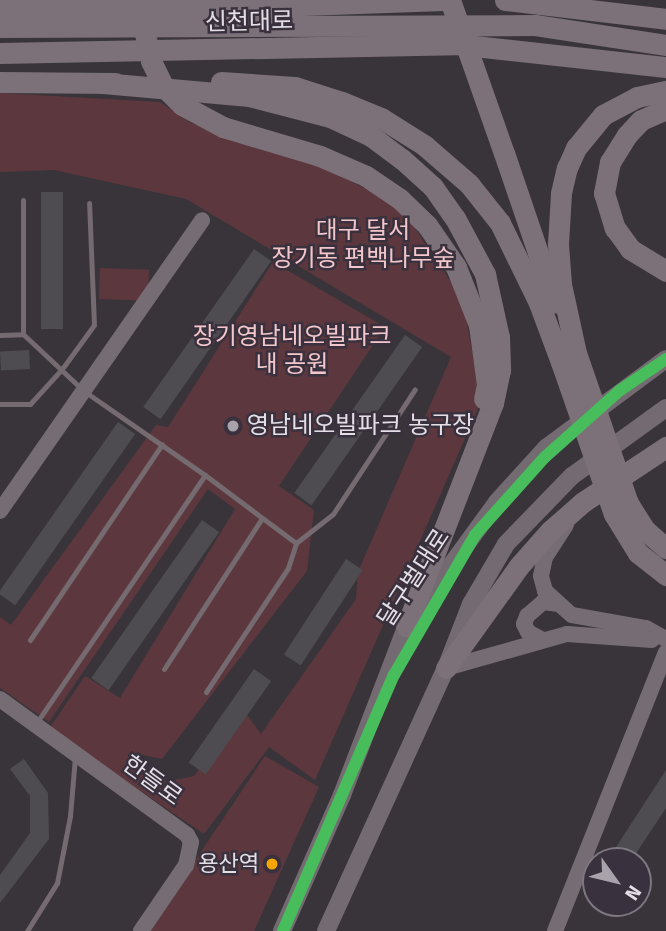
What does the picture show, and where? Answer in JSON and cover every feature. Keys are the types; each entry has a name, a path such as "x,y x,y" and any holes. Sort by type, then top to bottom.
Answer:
{"highway":[{"path":"147,0 142,20 151,61 163,86 181,105 223,127 320,156 366,176 400,199 426,225 456,267 479,325 486,385 477,440"},
{"path":"0,6 245,7 444,0"},
{"path":"450,0 556,306 568,358 621,509 638,553 666,575"},
{"path":"505,0 666,19"},
{"path":"0,27 535,25 666,45"},
{"name":"신천대로","path":"0,53 456,44 666,67"},
{"path":"0,82 249,82 295,87 381,118 424,145 469,184 500,223 568,358"},
{"path":"103,83 249,96 330,117 371,136 402,159 433,187 455,218 485,274 499,337 500,370 493,403 406,627"},
{"path":"568,358 558,244 561,193 567,168 576,148 603,116 637,97 666,91"},
{"path":"666,108 641,120 622,141 610,162 604,193 615,228 630,249 666,271"},
{"path":"446,668 519,566 550,531 583,502 666,447"},
{"path":"621,509 666,548"}],"main road":[{"name":"달구벌대로","path":"282,931 342,795 406,627 497,502 546,448 666,359"},
{"path":"326,931 446,668 471,604 506,544 572,476 666,408"}],"street":[{"path":"0,511 202,220"},
{"path":"583,502 545,557 541,576 545,591 572,615 646,628 666,640"},
{"path":"543,640 528,632 524,624 527,616 543,602 559,604"},
{"path":"446,668 567,634 609,634 666,640"},
{"path":"555,931 666,652"},
{"name":"한들로","path":"0,699 187,835 191,842 187,865 141,931"}],"lane":[{"path":"23,200 23,334"},
{"path":"0,404 30,404 62,369 94,325 89,202"},
{"path":"0,335 23,334 84,391 162,444 296,543"},
{"path":"206,692 288,568 296,543 333,514 415,389"},
{"path":"30,640 162,444"},
{"path":"36,724 205,475"},
{"path":"164,669 262,518"},
{"path":"27,931 57,883 70,816 75,754"}],"green space":[{"path":"0,93 160,102 191,123 303,157 400,206 463,300 481,402 315,780 269,747 204,834 49,729 85,676 120,698 235,509 208,489 49,722 0,688 0,617 11,625 156,425 168,427 273,262 385,327 279,486 314,510 307,571 162,759 138,754 134,760 166,782 194,776 244,711 261,734 356,599 358,572 451,357 186,199 54,170 0,172"},
{"path":"100,268 149,270 148,301 99,299"},
{"path":"265,756 319,787 254,931 148,931"}],"building":[{"path":"41,192 63,192 63,329 41,329"},
{"path":"254,249 271,261 161,419 143,407"},
{"path":"405,335 422,347 312,505 294,493"},
{"path":"29,350 30,369 1,370 0,352"},
{"path":"118,422 135,434 15,605 0,595 0,591"},
{"path":"202,520 219,532 109,690 91,678"},
{"path":"346,559 363,570 301,666 284,655"},
{"path":"254,669 271,681 206,774 189,762"},
{"path":"24,759 48,793 49,839 0,903 0,875 30,833 30,796 10,769"},
{"path":"666,770 666,808 640,847 616,847"}],"transit line":[{"path":"283,931 394,675 475,535 545,457 619,391 666,359"}],"place":[{"name":"영남네오빌파크 농구장","path":"233,426"},
{"name":"용산역","path":"272,864"}],"park label":[{"name":"대구 달서 장기동 편백나무숲","path":"363,245"},
{"name":"장기영남네오빌파크 내 공원","path":"292,351"}]}
